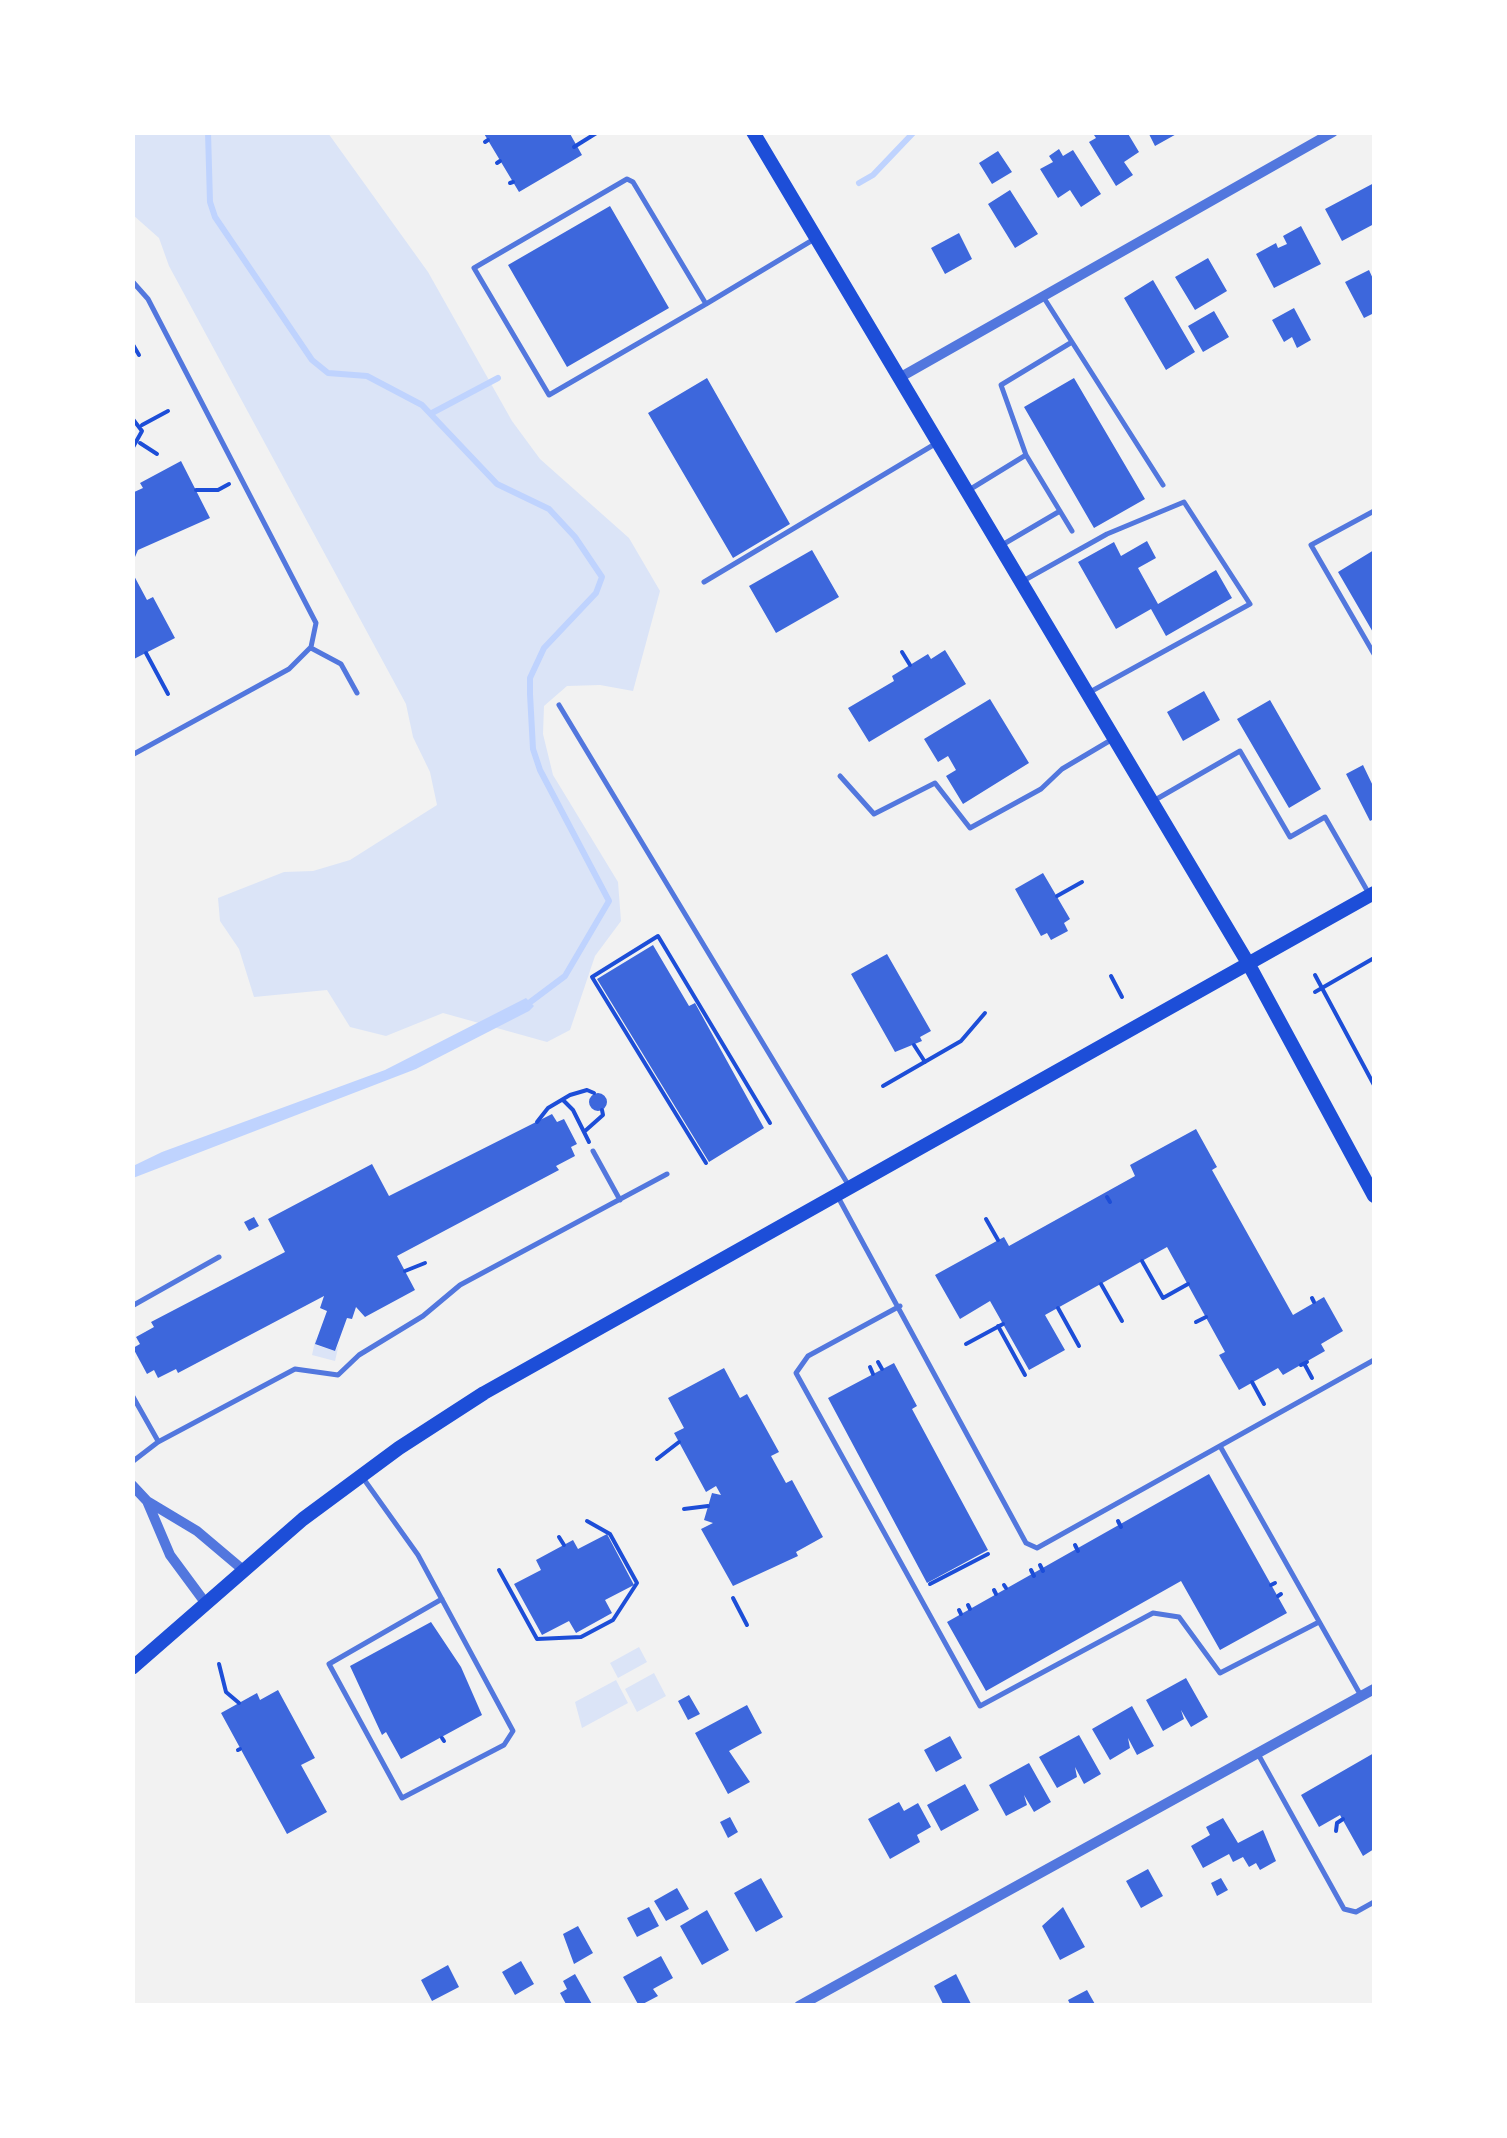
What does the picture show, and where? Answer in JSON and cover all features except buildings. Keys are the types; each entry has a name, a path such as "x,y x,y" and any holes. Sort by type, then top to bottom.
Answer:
{"main road":[{"path":"754,132 1248,963 1374,1196"},
{"path":"132,1668 242,1569 361,1475 484,1394 1372,894"}],"street":[{"path":"899,378 1333,132"},
{"path":"132,1485 147,1501 197,1531 242,1569"},
{"path":"147,1501 170,1555 204,1602"},
{"path":"799,2006 1374,1689"}],"lane":[{"path":"706,304 633,182 626,179 474,268 549,396 706,304 816,238"},
{"path":"132,281 148,299 313,610 316,623 311,647 289,670 132,755"},
{"path":"1043,295 1163,485"},
{"path":"1072,342 1001,385 1026,455 1072,531"},
{"path":"704,582 937,442"},
{"path":"967,492 1026,455"},
{"path":"1021,582 1106,534 1184,502 1250,604 1087,694"},
{"path":"999,546 1060,511"},
{"path":"1374,511 1311,545 1374,654"},
{"path":"311,647 341,664 357,693"},
{"path":"559,705 843,1190 900,1306 1031,1546 1048,1544 1374,1360"},
{"path":"840,776 874,814 935,782 970,828 1041,789 1062,769 1113,739"},
{"path":"1152,802 1240,751 1290,836 1325,817 1372,894"},
{"path":"593,1150 620,1200"},
{"path":"132,1462 158,1442 298,1368 338,1375 359,1354 423,1316 460,1286 667,1174"},
{"path":"132,1306 218,1257"},
{"path":"900,1306 808,1356 796,1373 980,1706 1153,1613 1180,1617 1220,1673 1319,1622"},
{"path":"132,1396 158,1442"},
{"path":"1220,1445 1361,1696"},
{"path":"361,1475 418,1555 442,1599 513,1737 402,1798 329,1664 442,1599"},
{"path":"1258,1753 1344,1910 1356,1912 1374,1902"}],"path":[{"path":"574,147 598,132"},
{"path":"132,343 139,355"},
{"path":"140,426 168,411"},
{"path":"132,418 140,426 139,443 132,449"},
{"path":"139,443 157,454"},
{"path":"196,490 218,490 230,484"},
{"path":"902,652 910,665"},
{"path":"146,653 168,694"},
{"path":"1057,896 1082,882"},
{"path":"706,1163 592,976 658,936 770,1123"},
{"path":"1315,992 1374,958"},
{"path":"666,968 674,963"},
{"path":"1315,975 1374,1085"},
{"path":"1110,976 1122,997"},
{"path":"676,983 684,978"},
{"path":"883,1086 961,1041 986,1013"},
{"path":"914,1045 925,1062"},
{"path":"537,1122 562,1099 587,1090 594,1094"},
{"path":"748,1101 754,1097"},
{"path":"562,1099 574,1110 593,1150"},
{"path":"583,1132 603,1115 602,1110"},
{"path":"986,1219 998,1240"},
{"path":"1142,1261 1163,1298 1188,1284"},
{"path":"405,1271 426,1264"},
{"path":"1101,1284 1122,1321"},
{"path":"1058,1308 1079,1346"},
{"path":"1196,1322 1206,1317"},
{"path":"966,1344 1000,1325 1025,1375"},
{"path":"878,1362 882,1369"},
{"path":"1305,1364 1312,1378"},
{"path":"870,1367 874,1374"},
{"path":"1252,1382 1264,1404"},
{"path":"657,1459 679,1442"},
{"path":"684,1510 708,1506"},
{"path":"499,1570 537,1638 581,1637 612,1620 637,1583 610,1534 588,1521"},
{"path":"559,1537 564,1545"},
{"path":"927,1586 988,1554"},
{"path":"733,1598 747,1625"},
{"path":"219,1664 228,1694 239,1704"},
{"path":"1336,1831 1336,1823 1343,1819"}],"shaded area":[{"path":"133,133 328,133 428,272 512,421 540,459 629,538 660,591 633,691 600,685 567,686 544,706 543,734 553,775 618,882 621,921 595,956 570,1030 547,1042 443,1013 386,1036 350,1027 327,990 254,997 239,949 220,921 218,898 284,872 313,871 350,860 437,805 406,704 169,266 159,238 133,215"},
{"path":"316,1337 316,1345 335,1351 339,1344 335,1361 312,1355"},
{"path":"639,1647 647,1662 618,1678 610,1663"},
{"path":"654,1673 666,1696 637,1712 625,1689"},
{"path":"616,1680 628,1703 582,1728 575,1702"}],"water":[{"path":"526,998 534,1006 529,1011 416,1069 133,1178 133,1166 162,1152 385,1070"}],"waterway":[{"path":"208,132 210,202 215,217 312,360 328,373 367,376 422,405 497,484 549,509 575,537 602,577 596,593 544,648 530,678 530,694 533,749 540,770 609,901 565,976 525,1006"},
{"path":"859,183 873,175 914,132"},
{"path":"432,413 498,378"}]}
